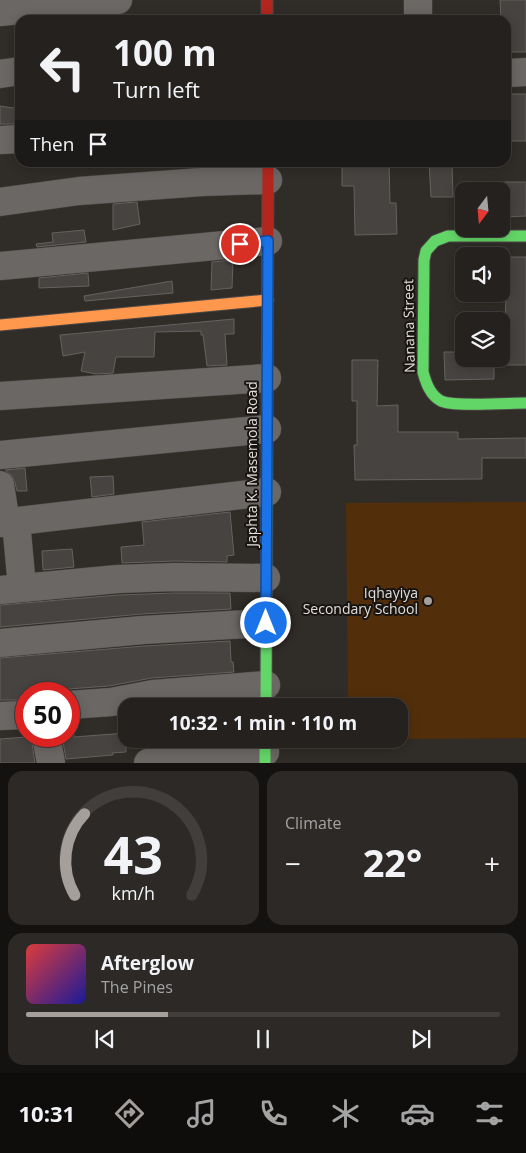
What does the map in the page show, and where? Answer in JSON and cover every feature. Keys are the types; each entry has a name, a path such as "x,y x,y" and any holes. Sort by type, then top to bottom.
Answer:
{"street":[{"path":"0,12 118,0"},
{"path":"267,0 267,15"},
{"path":"418,0 418,15"},
{"path":"0,74 15,72"},
{"path":"511,73 526,72"},
{"path":"0,140 15,139"},
{"path":"0,202 88,190 202,182 268,171"},
{"name":"Japhta K. Masemola Road","path":"266,696 268,171"},
{"name":"Nanana Street","path":"526,236 448,236 435,241 426,251 424,260 423,372 431,392 441,401 456,404 526,403"},
{"path":"0,266 268,241"},
{"path":"0,325 268,300"},
{"path":"0,396 267,378"},
{"path":"0,455 267,429"},
{"path":"0,485 7,522 11,589 174,576 266,578"},
{"path":"7,522 267,492"},
{"path":"0,643 143,630 266,623"},
{"path":"80,704 111,702 153,694 266,696"},
{"path":"0,716 15,715"},
{"path":"48,747 51,763"},
{"path":"148,763 265,751"}],"shaded area":[{"name":"Iqhayiya Secondary School","path":"526,502 526,738 408,739 408,698 348,698 346,503"}],"building":[{"path":"500,0 526,0 526,52 511,52 511,15 501,15"},
{"path":"511,94 526,94 526,141 511,141"},
{"path":"0,106 15,108 15,124 0,124"},
{"path":"342,167 389,167 390,203 396,203 397,234 355,235 354,186 342,186"},
{"path":"429,167 452,167 453,197 431,197"},
{"path":"510,182 526,182 526,216 510,217"},
{"path":"137,202 140,224 113,230 113,204"},
{"path":"84,230 86,242 37,247 36,244 53,242 52,233"},
{"path":"510,257 526,257 526,365 510,365 510,312 505,312 506,302 510,302"},
{"path":"233,260 232,288 211,290 212,262"},
{"path":"88,273 89,286 39,288 39,278"},
{"path":"172,281 173,293 85,301 84,296"},
{"path":"234,319 234,334 225,334 227,365 207,366 201,331 155,332 154,357 116,357 113,373 96,374 81,371 85,352 63,356 60,335"},
{"path":"444,352 455,352 455,367 494,367 494,379 445,380"},
{"path":"352,360 378,360 377,406 398,405 398,432 458,432 458,439 526,438 526,458 482,458 482,479 355,480 354,445 357,445 357,401 352,401"},
{"path":"25,468 27,491 17,491 12,476 5,470"},
{"path":"113,476 114,494 92,497 90,477"},
{"path":"230,512 234,555 227,556 227,562 174,561 122,563 121,547 144,545 142,522"},
{"path":"72,549 74,567 43,570 42,551"},
{"path":"230,593 231,609 142,614 0,627 0,605 119,595"},
{"path":"230,641 231,662 233,662 234,672 152,678 109,686 80,688 80,682 15,682 15,700 0,700 0,658"},
{"path":"118,734 118,748 126,748 126,752 66,759 64,747 80,747 80,737"},
{"path":"15,738 15,747 33,747 35,763 0,763 0,739"}],"traffic: fast":[{"path":"526,236 448,236 435,241 426,251 424,260 423,372 431,392 441,401 447,403 526,403"},
{"path":"266,698 267,449"},
{"path":"265,748 265,763"}],"traffic: slow":[{"path":"0,325 268,300"}],"traffic: jam":[{"path":"267,0 267,15"},
{"path":"267,449 268,167"}],"place":[{"name":"Iqhayiya Secondary School","path":"428,601"}],"route":[{"path":"240,244 268,241 266,623"}]}
